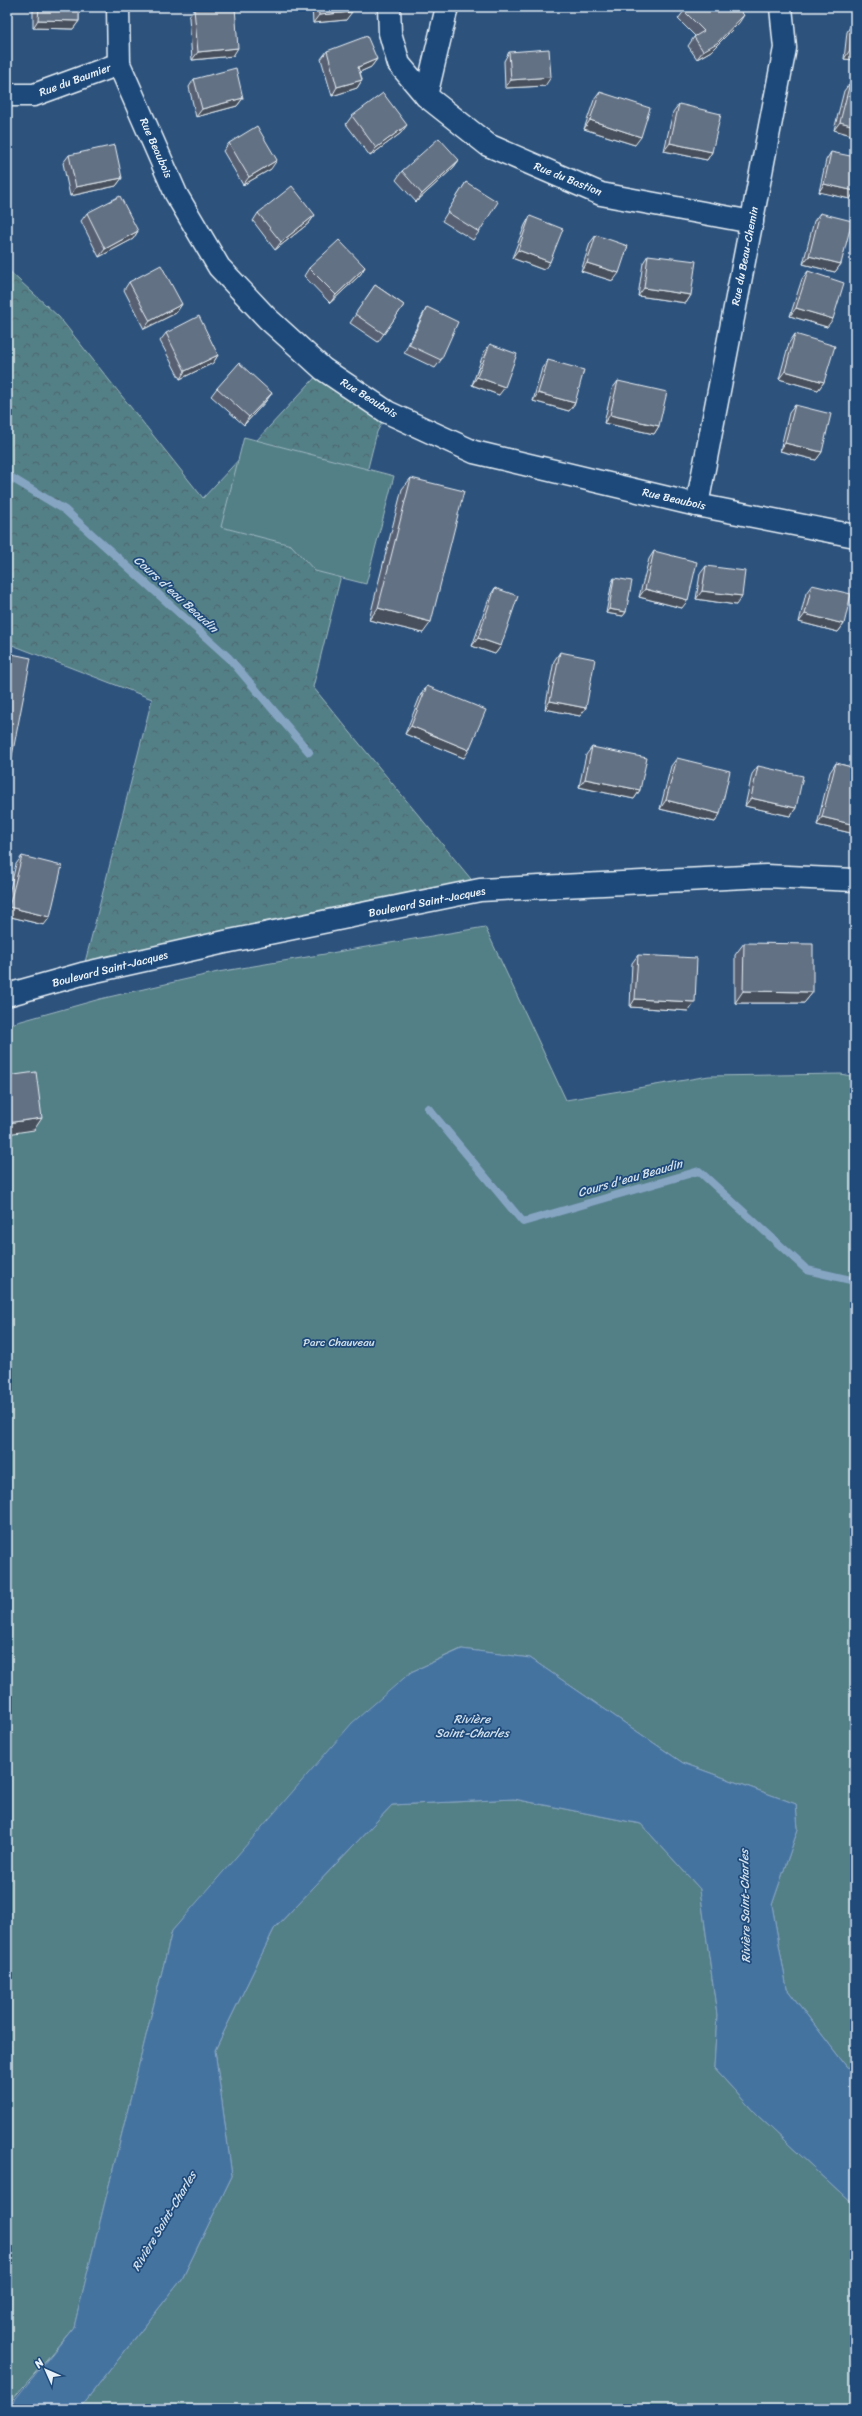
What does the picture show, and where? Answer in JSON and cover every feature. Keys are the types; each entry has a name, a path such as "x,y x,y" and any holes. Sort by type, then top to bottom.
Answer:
{"street":[{"name":"Rue Beaubois","path":"118,7 119,64 176,194 219,267 267,318 323,368 387,412 474,452 697,505 855,536"},
{"name":"Rue du Bastion","path":"389,7 390,33 399,64 426,96 488,145 601,194 752,222"},
{"path":"426,96 447,7"},
{"name":"Rue du Beau-Chemin","path":"697,505 785,48 781,7"},
{"name":"Rue du Baumier","path":"7,96 34,95 119,64"},
{"name":"Boulevard Saint-Jacques","path":"7,995 82,974 225,942 480,890 766,876 855,880"}],"green space":[{"path":"7,269 59,317 203,498 323,369 387,412 377,432 313,687 480,890 82,974 152,699 7,643"},
{"path":"244,437 394,476 366,584 315,571 291,545 221,527"},
{"name":"Parc Chauveau","path":"485,927 566,1100 709,1076 841,1074 855,1077 855,2074 846,2066 787,1989 772,1905 798,1829 796,1804 683,1763 530,1658 461,1649 411,1672 172,1931 74,2327 7,2406 7,1025 100,999 218,972"},
{"path":"514,1799 641,1824 700,1889 717,2015 714,2068 756,2114 855,2206 855,2409 79,2409 182,2279 232,2176 215,2050 274,1929 392,1805"}],"water":[{"name":"Rivière Saint-Charles","path":"462,1649 530,1658 683,1763 796,1804 798,1829 772,1905 787,1989 846,2066 855,2074 855,2206 756,2114 714,2068 717,2015 700,1889 641,1824 514,1799 392,1805 274,1929 215,2050 232,2176 182,2279 79,2409 7,2409 74,2327 172,1931 352,1723 411,1672"}],"building":[{"path":"39,7 79,7 79,21 38,20"},
{"path":"235,7 238,48 198,52 194,9"},
{"path":"318,7 352,7 352,12 319,15"},
{"path":"688,7 736,7 744,15 717,43 703,51 694,37 704,31 684,11"},
{"path":"852,23 855,24 855,51 850,50"},
{"path":"367,36 377,59 358,67 362,80 337,87 327,51"},
{"path":"549,49 551,77 511,80 509,52"},
{"path":"236,68 243,98 202,109 194,79"},
{"path":"850,83 855,85 855,126 840,122"},
{"path":"600,92 650,108 641,137 590,120"},
{"path":"383,93 407,125 376,148 352,116"},
{"path":"679,104 721,114 712,152 670,143"},
{"path":"257,126 277,160 249,177 229,143"},
{"path":"439,138 459,160 422,194 402,171"},
{"path":"115,145 122,178 76,187 69,155"},
{"path":"831,152 855,157 855,191 824,184"},
{"path":"466,182 498,202 479,232 447,212"},
{"path":"292,186 315,215 281,242 258,213"},
{"path":"120,196 138,231 105,249 87,213"},
{"path":"820,213 852,221 841,264 809,256"},
{"path":"530,216 563,229 550,262 518,250"},
{"path":"596,235 628,246 619,273 587,263"},
{"path":"339,240 365,267 336,295 309,268"},
{"path":"648,255 696,261 691,295 644,288"},
{"path":"161,265 182,304 150,321 129,282"},
{"path":"808,271 844,283 833,319 796,308"},
{"path":"375,285 404,305 384,334 355,314"},
{"path":"427,307 458,322 441,360 409,345"},
{"path":"199,316 218,355 185,371 166,333"},
{"path":"795,334 835,346 824,382 785,371"},
{"path":"490,344 517,354 505,387 477,377"},
{"path":"548,360 584,370 575,403 538,393"},
{"path":"239,363 272,393 249,417 217,388"},
{"path":"618,381 667,392 659,426 610,415"},
{"path":"795,405 831,414 822,452 785,443"},
{"path":"411,478 464,491 431,622 378,608"},
{"path":"654,551 697,562 688,600 645,589"},
{"path":"706,566 745,571 742,596 702,591"},
{"path":"614,578 632,581 626,612 609,609"},
{"path":"812,585 851,594 844,624 805,614"},
{"path":"495,588 518,596 501,646 478,638"},
{"path":"560,652 595,659 586,708 550,701"},
{"path":"7,653 31,658 7,782"},
{"path":"427,686 486,710 469,750 411,726"},
{"path":"592,747 647,758 640,790 585,779"},
{"path":"677,758 730,771 720,814 666,800"},
{"path":"836,763 855,768 855,825 822,817"},
{"path":"758,766 803,776 796,808 751,798"},
{"path":"22,856 62,866 50,917 9,907"},
{"path":"744,943 813,944 813,992 743,991"},
{"path":"638,955 697,958 695,1002 635,999"},
{"path":"36,1072 42,1118 7,1123 7,1076"}],"waterway":[{"name":"Cours d'eau Beaudin","path":"7,475 65,510 229,658 309,752"},
{"name":"Cours d'eau Beaudin","path":"428,1108 523,1222 699,1171 807,1270 855,1281"}]}
